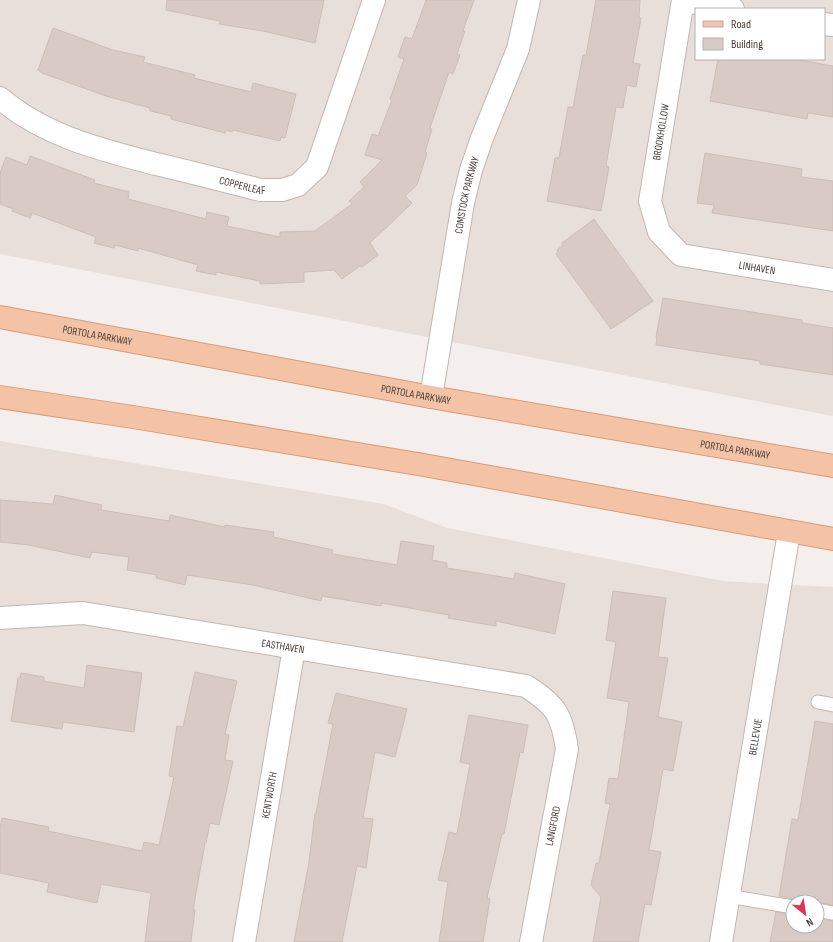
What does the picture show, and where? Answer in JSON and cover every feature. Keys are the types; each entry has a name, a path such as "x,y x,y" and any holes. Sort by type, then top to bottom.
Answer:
{"main road":[{"name":"PORTOLA PARKWAY","path":"0,317 431,397 833,466"},
{"path":"0,398 141,419 418,464 833,540"}],"street":[{"name":"COPPERLEAF","path":"0,98 15,111 45,128 95,148 260,190 282,190 298,185 317,167 374,0"},
{"name":"COMSTOCK PARKWAY","path":"431,397 465,197 482,138 518,49 529,0"},
{"path":"683,0 727,8"},
{"name":"BROOKHOLLOW","path":"681,255 659,232 650,201 683,0"},
{"name":"LINHAVEN","path":"681,255 833,280"},
{"name":"BELLEVUE","path":"720,942 789,532"},
{"name":"EASTHAVEN","path":"0,618 83,613 526,686 543,697 556,711"},
{"name":"KENTWORTH","path":"244,942 294,648"},
{"name":"LANGFORD","path":"531,942 568,749 564,728 556,711"}],"lane":[{"path":"818,702 833,705"},
{"path":"728,896 785,905"}],"shaded area":[{"path":"0,0 833,0 833,416 0,254"},
{"path":"0,441 384,504 447,528 723,581 833,587 833,942 0,942"}],"building":[{"path":"167,0 324,0 315,43 263,31 219,24 220,21 166,10"},
{"path":"426,0 474,0 457,54 460,55 453,74 449,72 430,128 432,129 425,152 427,153 417,185 405,196 412,203 370,243 378,255 342,279 334,270 304,272 304,282 260,284 260,281 216,272 216,275 196,271 198,265 138,248 138,251 115,245 114,248 94,243 96,237 32,213 30,218 12,211 13,209 0,204 0,173 6,157 27,165 30,156 95,180 94,183 129,192 128,199 206,219 207,212 229,217 227,226 280,237 280,232 315,231 352,204 349,201 364,187 360,182 382,160 365,155 372,134 378,136 392,100 390,99 404,59 398,57 405,37 412,39"},
{"path":"596,0 640,0 639,18 641,18 633,63 640,64 636,87 627,85 623,108 616,107 606,166 609,167 601,211 547,201 555,158 559,158 568,107 573,107 583,55 586,55"},
{"path":"53,28 113,50 145,57 143,62 195,75 194,78 251,92 253,83 296,94 285,138 281,137 280,141 233,130 232,132 226,130 225,133 171,119 171,116 150,111 150,108 106,96 42,73 38,70"},
{"path":"718,60 800,60 833,66 833,117 808,113 807,119 710,101"},
{"path":"705,153 802,169 801,177 833,181 833,231 712,213 714,205 697,203"},
{"path":"594,219 653,301 611,329 556,254 558,252 557,250 563,245 562,243"},
{"path":"663,298 802,320 802,323 833,328 833,375 760,364 760,361 656,345"},
{"path":"55,495 102,505 101,510 169,521 170,515 225,527 225,525 274,532 273,537 333,550 332,554 397,565 401,541 434,546 432,560 447,563 447,568 514,579 515,573 565,584 555,634 496,621 496,626 448,618 449,615 381,603 381,606 322,596 321,601 253,585 187,575 185,585 156,578 157,575 127,570 129,557 92,552 90,558 29,545 0,542 0,500 53,504"},
{"path":"613,591 666,598 658,657 668,658 658,717 682,722 673,771 663,769 649,850 661,852 651,905 645,904 638,942 593,942 601,897 591,885 596,863 599,863 610,804 605,803 609,778 618,779 629,702 607,698 616,642 606,640"},
{"path":"87,665 142,673 134,732 63,722 62,729 11,721 18,678 20,678 21,673 44,677 44,681 84,688"},
{"path":"195,672 237,681 225,734 229,735 225,760 233,761 219,825 210,823 205,843 193,910 195,910 191,942 145,942 151,893 101,884 97,903 47,892 49,883 0,873 0,828 2,818 49,827 48,831 142,851 144,842 159,845 174,777 169,776 177,726 183,727"},
{"path":"336,693 407,709 395,757 375,752 363,818 373,819 366,868 357,866 342,942 294,942 309,862 315,813 333,724 328,723"},
{"path":"469,715 528,725 523,753 520,752 504,834 502,834 487,898 490,899 483,942 439,942 448,882 438,880 449,832 457,834 470,764 460,762"},
{"path":"815,721 833,724 833,905 825,904 825,894 785,894 785,897 779,896 792,819 798,820"},
{"path":"776,912 785,914 785,934 825,934 825,920 833,921 833,942 770,942"}]}
